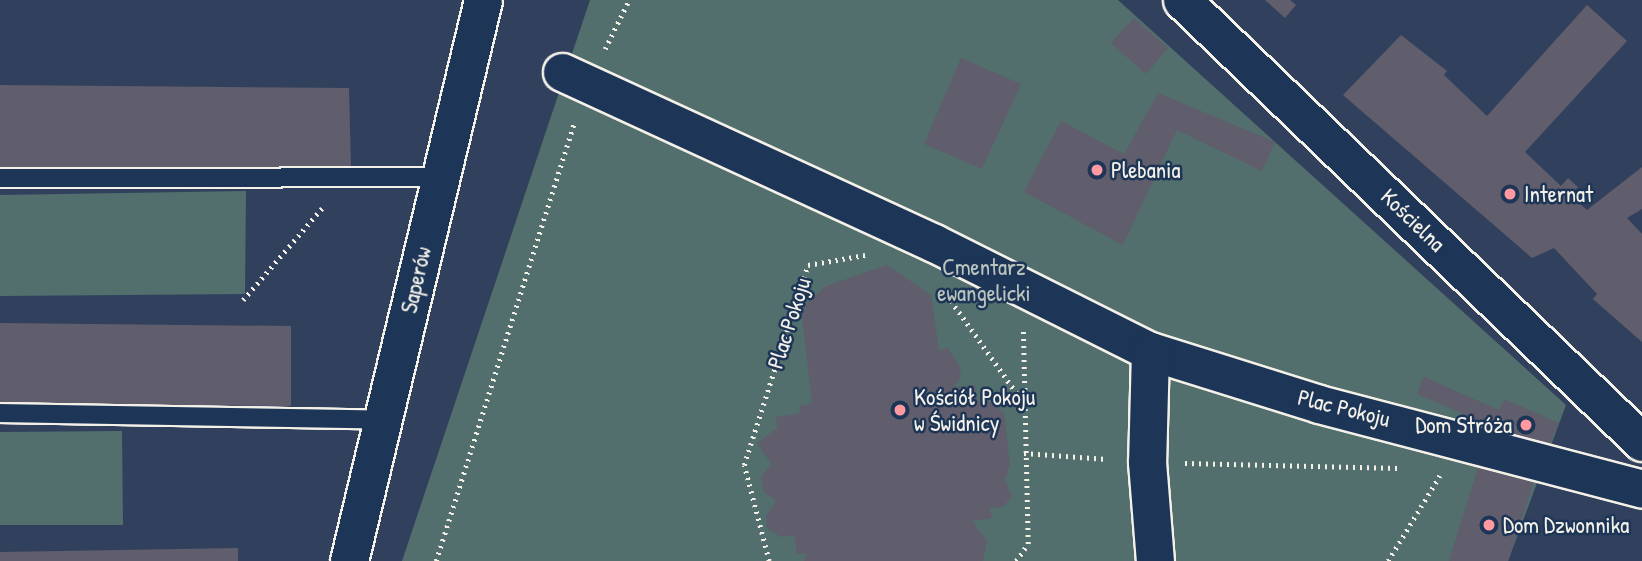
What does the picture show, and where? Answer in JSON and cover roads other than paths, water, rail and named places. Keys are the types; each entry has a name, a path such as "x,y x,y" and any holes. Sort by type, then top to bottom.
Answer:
{"street":[{"name":"Saperów","path":"349,561 483,0"},
{"name":"Kościelna","path":"1182,0 1642,442"},
{"name":"Plac Pokoju","path":"575,78 934,243 1150,351 1319,404 1460,436 1642,489"},
{"path":"1150,351 1147,462 1155,561"}],"lane":[{"path":"0,178 440,177"},
{"path":"0,413 382,420"}],"place":[{"name":"Plebania","path":"1097,170"},
{"name":"Internat","path":"1510,194"},
{"name":"Kościół Pokoju w Świdnicy","path":"900,410"},
{"name":"Dom Stróża","path":"1526,425"},
{"name":"Dom Dzwonnika","path":"1489,525"}],"park label":[{"name":"Cmentarz ewangelicki","path":"984,280"}]}
